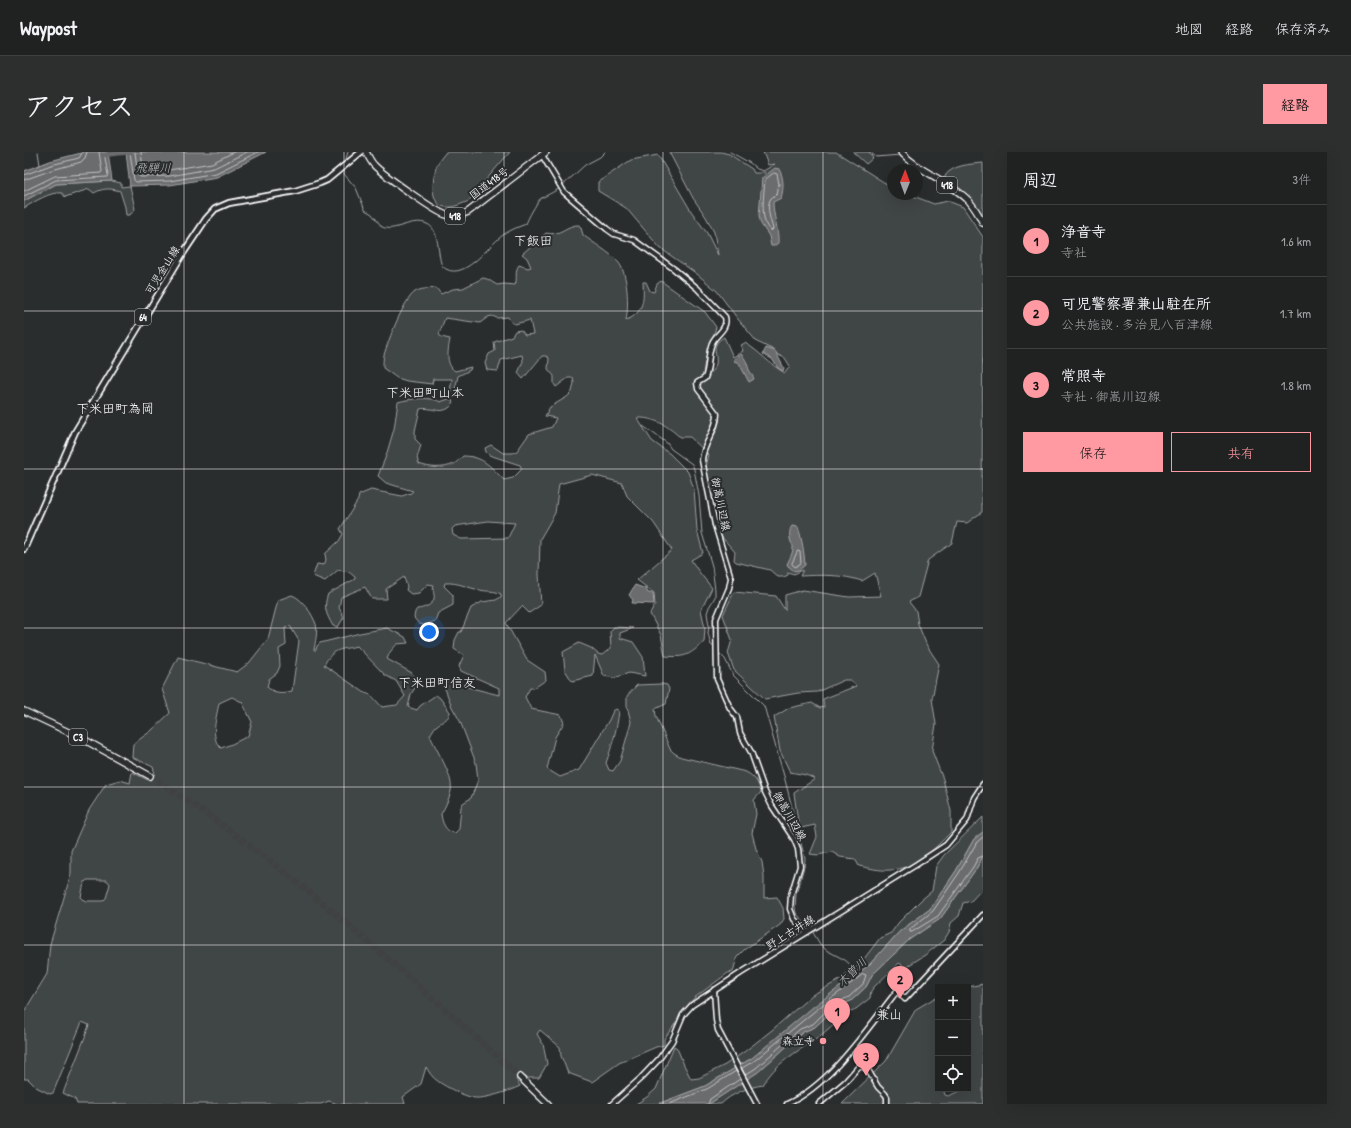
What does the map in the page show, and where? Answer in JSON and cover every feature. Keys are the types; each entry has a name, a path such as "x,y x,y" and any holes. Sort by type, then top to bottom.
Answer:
{"highway":[{"name":"国道418号","path":"366,152 374,166 440,213 455,216 468,212 544,153"},
{"name":"418","path":"902,154 919,168 963,195 974,207 983,223"},
{"name":"C3","path":"24,711 83,739 150,776"},
{"path":"520,1078 548,1104"}],"main road":[{"name":"可児金山線","path":"24,549 74,432 170,274 206,219 215,210 229,203 307,188 328,180 361,152"},
{"name":"御嵩川辺線","path":"544,153 557,182 569,196 614,234 634,240 674,269 697,288 725,317 725,325 714,339 710,347 705,378 697,383 698,389 717,414 715,427 702,452 702,460 715,525 731,578 726,598 716,618 717,679 730,708 737,717 740,733 751,752 765,792 772,806 794,839 798,849 800,866 791,895 790,909 794,919 807,932"},
{"name":"野上古井線","path":"612,1104 641,1078 659,1059 672,1041 686,1011 714,990 946,845 967,820 974,798 983,784"},
{"path":"787,1104 804,1094 837,1066 896,991 905,999 983,915"},
{"path":"714,990 718,1030 758,1104"},
{"path":"819,1104 845,1082 860,1065 868,1070 878,1087 885,1094 887,1097 887,1104"}],"shaded area":[{"path":"446,152 510,152 469,201 457,206 445,207 436,201 433,182 437,165"},
{"path":"669,152 721,152 729,154 752,169 754,173 760,173 775,164 768,165 763,152 836,152 887,184 887,200 923,200 934,204 948,201 963,207 983,237 982,512 967,523 957,522 952,543 928,560 918,597 909,602 916,611 918,624 927,646 939,664 932,699 936,724 932,751 943,779 951,811 951,832 924,857 899,869 882,870 859,866 855,859 840,857 832,852 818,855 810,854 817,837 815,825 801,828 798,822 794,793 815,779 806,775 790,772 780,751 774,717 789,708 812,703 820,708 824,707 823,699 856,686 851,680 844,680 817,692 798,693 765,699 734,670 728,653 732,640 723,615 734,592 776,596 785,610 785,595 803,590 849,597 881,596 875,573 862,581 839,576 800,576 803,570 794,574 788,572 788,575 784,577 778,577 770,570 736,562 734,560 735,552 712,526 709,507 711,497 706,466 709,455 690,437 681,437 667,426 654,420 637,418 652,441 670,454 688,472 694,489 697,530 703,553 691,560 712,588 701,610 705,628 704,642 687,655 665,656 661,635 650,614 655,605 654,593 637,580 672,550 653,522 627,496 622,483 592,475 559,484 555,513 540,539 539,575 541,605 529,613 522,606 506,623 527,660 545,672 546,680 534,688 530,688 525,697 531,709 561,715 564,723 555,737 547,769 560,777 579,770 613,711 616,709 619,711 617,724 606,763 609,770 613,771 620,761 631,722 627,706 627,696 637,685 667,685 669,689 666,704 655,709 656,716 670,749 681,757 746,772 756,780 759,785 761,792 754,800 756,814 752,833 756,849 762,862 764,876 764,898 777,897 783,908 784,919 780,925 745,949 737,957 733,972 728,973 694,998 664,1039 664,1045 619,1063 592,1082 568,1073 561,1056 560,1047 540,1030 537,1034 543,1044 547,1064 539,1078 528,1078 522,1076 516,1079 520,1086 491,1096 479,1098 471,1097 452,1090 436,1080 426,1067 421,1084 403,1097 405,1104 338,1104 329,1101 321,1104 77,1104 75,1099 63,1093 89,1025 82,1022 53,1093 50,1094 36,1087 28,1079 24,1079 24,1012 47,974 50,944 71,874 71,851 89,810 106,784 120,780 130,783 132,772 148,780 155,774 153,767 132,757 133,744 151,731 170,713 162,689 178,657 237,672 249,663 268,639 278,600 292,595 300,600 310,611 316,624 317,634 314,650 316,650 320,643 387,628 405,637 408,643 397,644 390,652 387,659 412,673 419,682 411,694 408,707 417,710 420,706 436,695 450,712 447,719 436,726 430,735 450,777 451,791 441,814 442,820 446,829 449,831 455,833 459,829 461,807 463,803 471,798 478,780 476,763 460,721 452,707 444,686 445,682 448,682 499,695 499,688 461,671 459,666 464,655 454,649 455,640 459,632 461,632 471,608 482,602 496,600 501,597 501,594 454,583 445,583 444,586 453,595 453,605 438,613 435,621 425,625 419,624 414,618 415,612 417,609 432,603 434,597 434,585 428,584 419,593 411,594 406,590 407,587 404,577 386,589 387,599 372,599 365,587 341,597 339,608 344,617 338,627 333,626 327,614 326,603 328,594 355,579 355,577 349,572 338,570 325,581 313,576 317,564 324,565 326,560 325,554 339,541 343,534 340,529 358,500 359,495 371,490 402,496 413,491 386,483 378,476 394,429 398,402 420,399 432,399 440,402 449,399 452,400 453,404 445,410 420,409 415,431 415,439 421,445 417,458 419,464 432,467 445,467 454,464 463,456 470,456 486,463 504,480 513,478 522,469 520,465 489,455 485,448 491,445 503,453 513,453 517,451 529,434 552,427 556,418 545,416 550,407 567,397 572,392 574,383 573,378 568,378 556,387 554,384 554,376 548,369 549,358 546,356 542,356 523,379 518,373 523,361 522,355 501,360 498,371 487,370 485,363 489,354 495,351 494,342 512,336 515,331 521,330 525,335 533,334 530,320 515,324 512,323 508,317 497,318 492,316 480,323 445,318 439,334 441,337 450,339 448,361 450,365 455,371 471,367 470,370 458,376 455,390 450,391 452,379 433,379 432,384 407,381 397,378 383,368 384,355 389,340 401,311 415,292 422,289 436,288 441,294 453,289 463,288 483,278 497,285 515,285 519,265 528,268 531,267 527,258 522,254 546,233 551,234 571,226 579,225 583,235 611,255 618,262 624,273 627,290 626,320 640,310 643,299 643,282 646,282 650,291 654,292 657,284 661,281 705,312 716,327 706,357 703,375 711,373 715,366 715,347 719,340 724,337 733,357 743,351 741,345 745,343 785,373 790,366 785,358 778,355 774,350 757,342 717,291 697,274 660,248 626,208 598,191 598,182 631,160 658,155 691,211 707,233 718,255 714,232 693,198","holes":["488,521 515,523 508,538 461,539 453,535 452,529 455,526","290,626 299,641 292,691 273,691 267,687 269,679 277,673 280,666 279,649 286,645 285,628","357,646 385,675 396,681 405,696 397,705 382,707 371,695 365,693 324,665 327,659 334,653 341,649","232,697 242,702 252,722 248,736 221,748 215,739 215,727 219,703","87,880 107,880 110,884 106,898 103,901 85,901 81,897 84,883"]},
{"path":"853,152 869,152 873,158 866,164"},
{"path":"983,163 983,213 980,213 969,197 946,180 945,176 952,169 957,167"},
{"path":"112,181 121,183 121,187 130,186 135,209 130,215 126,215 120,191 110,189 100,190 94,193 89,189 65,197 62,193 53,194 24,208 24,201 56,184"},
{"path":"614,627 633,628 620,633 620,638 633,642 643,657 645,676 629,673 614,678 604,676 595,655 593,676 572,681 565,670 563,652 579,643 602,655 611,648 610,631"},
{"path":"983,817 983,832 974,839 956,871 930,909 900,931 869,965 752,1058 705,1086 658,1104 636,1104 656,1089 674,1046 677,1048 691,1079 699,1078 725,1065 744,1052 812,995 838,981 860,964 880,938 891,933 899,922 932,891 936,866 944,855"},
{"path":"983,856 983,888 971,901 963,903 959,916 951,923 949,932 944,940 925,955 906,967 899,963 874,987 871,991 870,998 852,1012 847,1009 842,1009 836,1016 835,1023 819,1037 773,1071 763,1085 752,1087 740,1092 721,1104 709,1104 758,1072 803,1032 815,1027 836,1007 851,1001 866,987 872,975 910,939 940,919 976,869"},
{"path":"983,984 983,1104 842,1104 886,1061 916,1009 935,998 935,1092 944,1092 945,1095 948,1096 958,1092 971,1092 971,986"}],"water":[{"path":"85,152 108,152 112,181 56,184 24,201 24,171 50,161"},
{"name":"飛騨川","path":"126,152 266,152 217,177 170,185 130,186"},
{"path":"775,168 779,169 781,172 783,179 783,191 781,198 773,202 778,233 778,243 771,246 769,236 761,224 759,216 762,178"},
{"path":"766,348 775,351 784,368 783,371 778,368 772,359 763,354"},
{"path":"741,354 745,359 754,379 749,382 739,363 734,361 734,359"},
{"path":"792,526 798,527 801,536 805,565 799,570 794,571 787,564 793,550 790,536 790,529"},
{"path":"635,585 646,589 648,593 653,593 654,604 632,603 633,600 629,595"},
{"name":"木曽川","path":"983,832 983,856 976,869 940,919 910,939 872,975 866,987 851,1001 836,1007 815,1027 803,1032 758,1072 709,1104 658,1104 705,1086 752,1058 813,1007 869,965 900,931 930,909 956,871 974,839"}],"waterway":[{"path":"38,152 40,165"},
{"name":"飛騨川","path":"103,155 131,152"},
{"path":"345,162 348,152"},
{"path":"562,186 585,165 600,157 605,152"},
{"path":"730,152 750,163 757,169 763,171"},
{"path":"870,152 876,157 901,155"},
{"path":"345,168 344,174 356,188 365,210 372,214 382,227 392,228 415,222 421,222 431,227 436,236 442,266 450,271 458,271 466,267 474,262 503,235 526,224 540,199 560,188"},
{"path":"763,171 767,176"},
{"path":"643,426 667,443 671,449 692,464 694,469 699,496 702,533 712,566 715,590 715,597 707,613 709,626 708,633 711,645 715,648"},
{"path":"718,652 725,659 733,675 764,706 805,859 796,894 796,913 810,929"},
{"path":"812,931 820,944 826,950 845,960 860,973"}],"tunnel":[{"path":"150,776 200,809 295,881 387,958 520,1077"}],"place":[{"name":"可児警察署兼山駐在所","path":"900,999"},
{"name":"浄音寺","path":"837,1031"},
{"name":"森立寺","path":"823,1041"},
{"name":"常照寺","path":"866,1076"}],"district":[{"name":"下飯田","path":"533,240"},
{"name":"下米田町山本","path":"425,392"},
{"name":"下米田町為岡","path":"115,408"},
{"name":"下米田町信友","path":"437,682"},
{"name":"兼山","path":"889,1014"}]}
